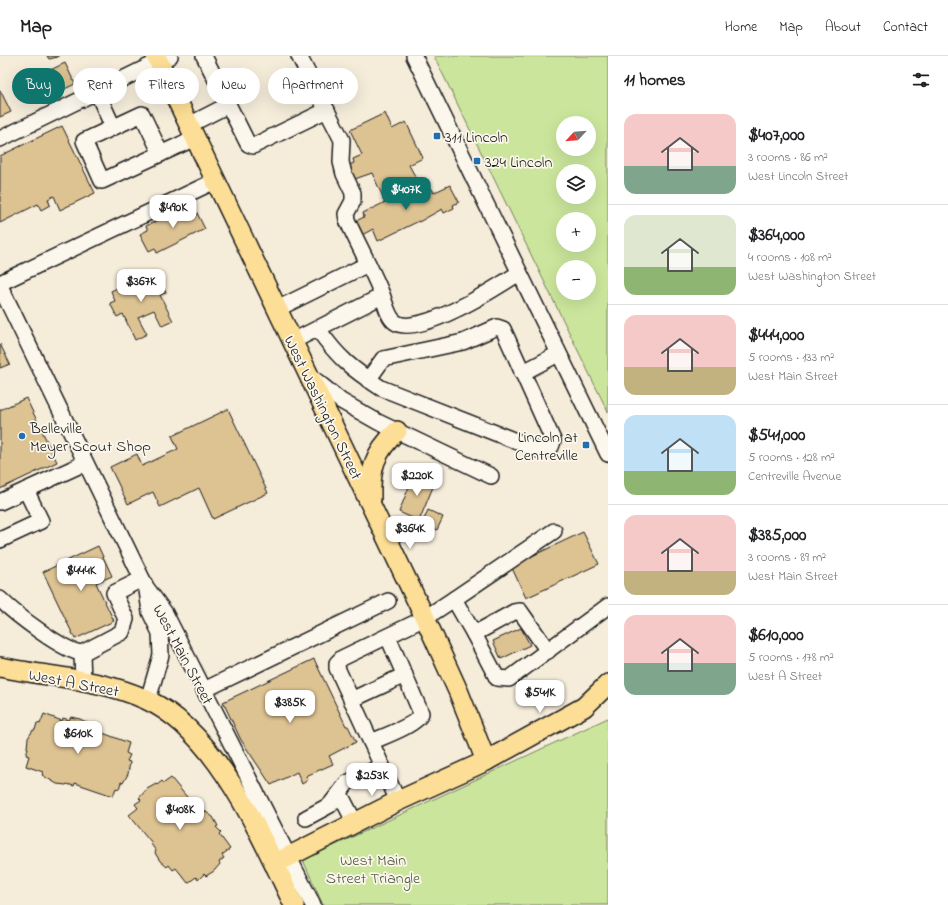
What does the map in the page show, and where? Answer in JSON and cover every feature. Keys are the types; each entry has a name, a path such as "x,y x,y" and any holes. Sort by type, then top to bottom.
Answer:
{"main road":[{"name":"West Washington Street","path":"161,58 192,132 425,618 459,692 486,761"},
{"path":"372,505 371,477 374,461 384,443 397,431"},
{"name":"West A Street","path":"0,667 120,690 148,700"},
{"path":"281,860 398,802 486,761 584,708 608,684"},
{"name":"West Main Street","path":"148,700 167,712 191,731 213,757 281,860 294,905"}],"street":[{"path":"204,56 248,144 253,146 327,110"},
{"path":"299,56 342,140 341,162 344,174 353,193 352,201 346,214 347,220 390,315 395,322 405,326 453,312 519,273"},
{"path":"414,56 608,454"},
{"path":"127,76 161,58"},
{"path":"0,139 73,104"},
{"path":"102,104 113,127"},
{"path":"161,154 142,114 84,141 102,181 161,154 228,105"},
{"path":"0,283 215,180"},
{"path":"277,309 368,264"},
{"path":"0,286 144,583 114,593 126,619 122,632 82,653 76,652 56,640 19,616 0,600"},
{"path":"292,341 382,296"},
{"path":"318,329 332,350 352,369 368,380 381,388 541,451 547,451 552,446 554,440 503,329 497,328 463,342 383,359 368,380"},
{"path":"522,373 558,354"},
{"path":"308,374 341,401 397,431 491,476"},
{"path":"0,502 85,463"},
{"path":"0,540 41,521 26,490"},
{"path":"398,802 337,668 337,663 342,658 425,618 554,531"},
{"name":"West Main Street","path":"144,583 165,613 204,690 281,860 313,905"},
{"name":"West Main Street","path":"144,583 150,612 160,633 161,655 148,700"},
{"path":"454,599 497,678 509,679 608,606"},
{"path":"204,690 388,601"},
{"path":"474,634 517,611 520,611 548,651"},
{"path":"371,742 414,722 421,716 419,707 388,637"},
{"path":"82,653 83,682"},
{"path":"352,700 405,675"},
{"path":"306,818 330,805 347,783 382,766"},
{"path":"340,794 355,823"}],"green space":[{"path":"434,56 608,56 608,412"},
{"name":"West Main Street Triangle","path":"608,718 608,905 323,905 303,860"}],"building":[{"path":"47,56 58,56 58,57 49,59"},
{"path":"65,63 73,80 73,85 65,89 65,68 55,68"},
{"path":"0,90 11,112 0,117"},
{"path":"385,113 392,129 406,122 423,158 409,165 417,180 383,197 372,173 352,180 345,167 354,163 353,159 362,155 350,130"},
{"path":"62,126 95,193 60,210 54,196 48,199 50,205 41,210 38,204 0,223 0,156"},
{"path":"450,185 459,202 453,205 454,208 444,213 442,209 419,222 378,241 373,229 362,235 356,221 364,217 363,213 406,192 408,196 417,191 419,194 429,187 433,190 433,193"},
{"path":"192,203 205,229 157,253 155,248 149,251 140,234 148,230 146,226"},
{"path":"151,272 155,280 159,278 166,293 160,295 173,321 162,326 154,310 138,317 147,334 135,340 123,314 117,317 110,303 115,301 111,291 124,285 126,289 141,282 138,278"},
{"path":"0,344 10,364 0,368"},
{"name":"Belleville Meyer Scout Shop","path":"26,398 57,462 0,489 0,410"},
{"path":"228,409 268,493 213,519 199,488 160,507 153,492 128,504 110,467 137,454 142,466 178,449 172,436"},
{"path":"414,474 435,482 419,521 399,512"},
{"path":"428,510 443,517 437,530 422,524"},
{"path":"583,532 599,564 526,598 511,566"},
{"path":"98,546 112,576 96,583 114,621 75,639 43,572"},
{"path":"521,628 530,645 501,659 493,641"},
{"path":"314,659 346,726 348,726 356,742 329,756 333,764 306,776 308,780 302,784 297,772 271,785 241,740 223,702"},
{"path":"44,714 62,721 63,718 69,720 71,717 80,719 88,723 87,725 96,728 95,730 129,743 126,753 130,755 127,761 130,762 128,774 123,783 121,782 119,789 116,788 113,796 75,783 74,786 57,784 42,775 43,772 26,766 29,756 26,755 28,738 33,730 35,730 37,723 40,724"},
{"path":"171,778 197,809 199,807 213,817 218,826 216,827 221,832 219,834 230,849 222,855 224,858 219,862 220,864 214,871 206,876 204,874 198,880 196,877 188,883 176,868 173,870 169,865 167,867 160,861 151,844 152,843 129,815 138,808 135,804 141,800 139,798 147,789 162,781 164,783"}],"place":[{"name":"311 Lincoln","path":"437,136"},
{"name":"324 Lincoln","path":"477,161"},
{"name":"Belleville Meyer Scout Shop","path":"22,436"},
{"name":"Lincoln at Centreville","path":"586,445"}]}
